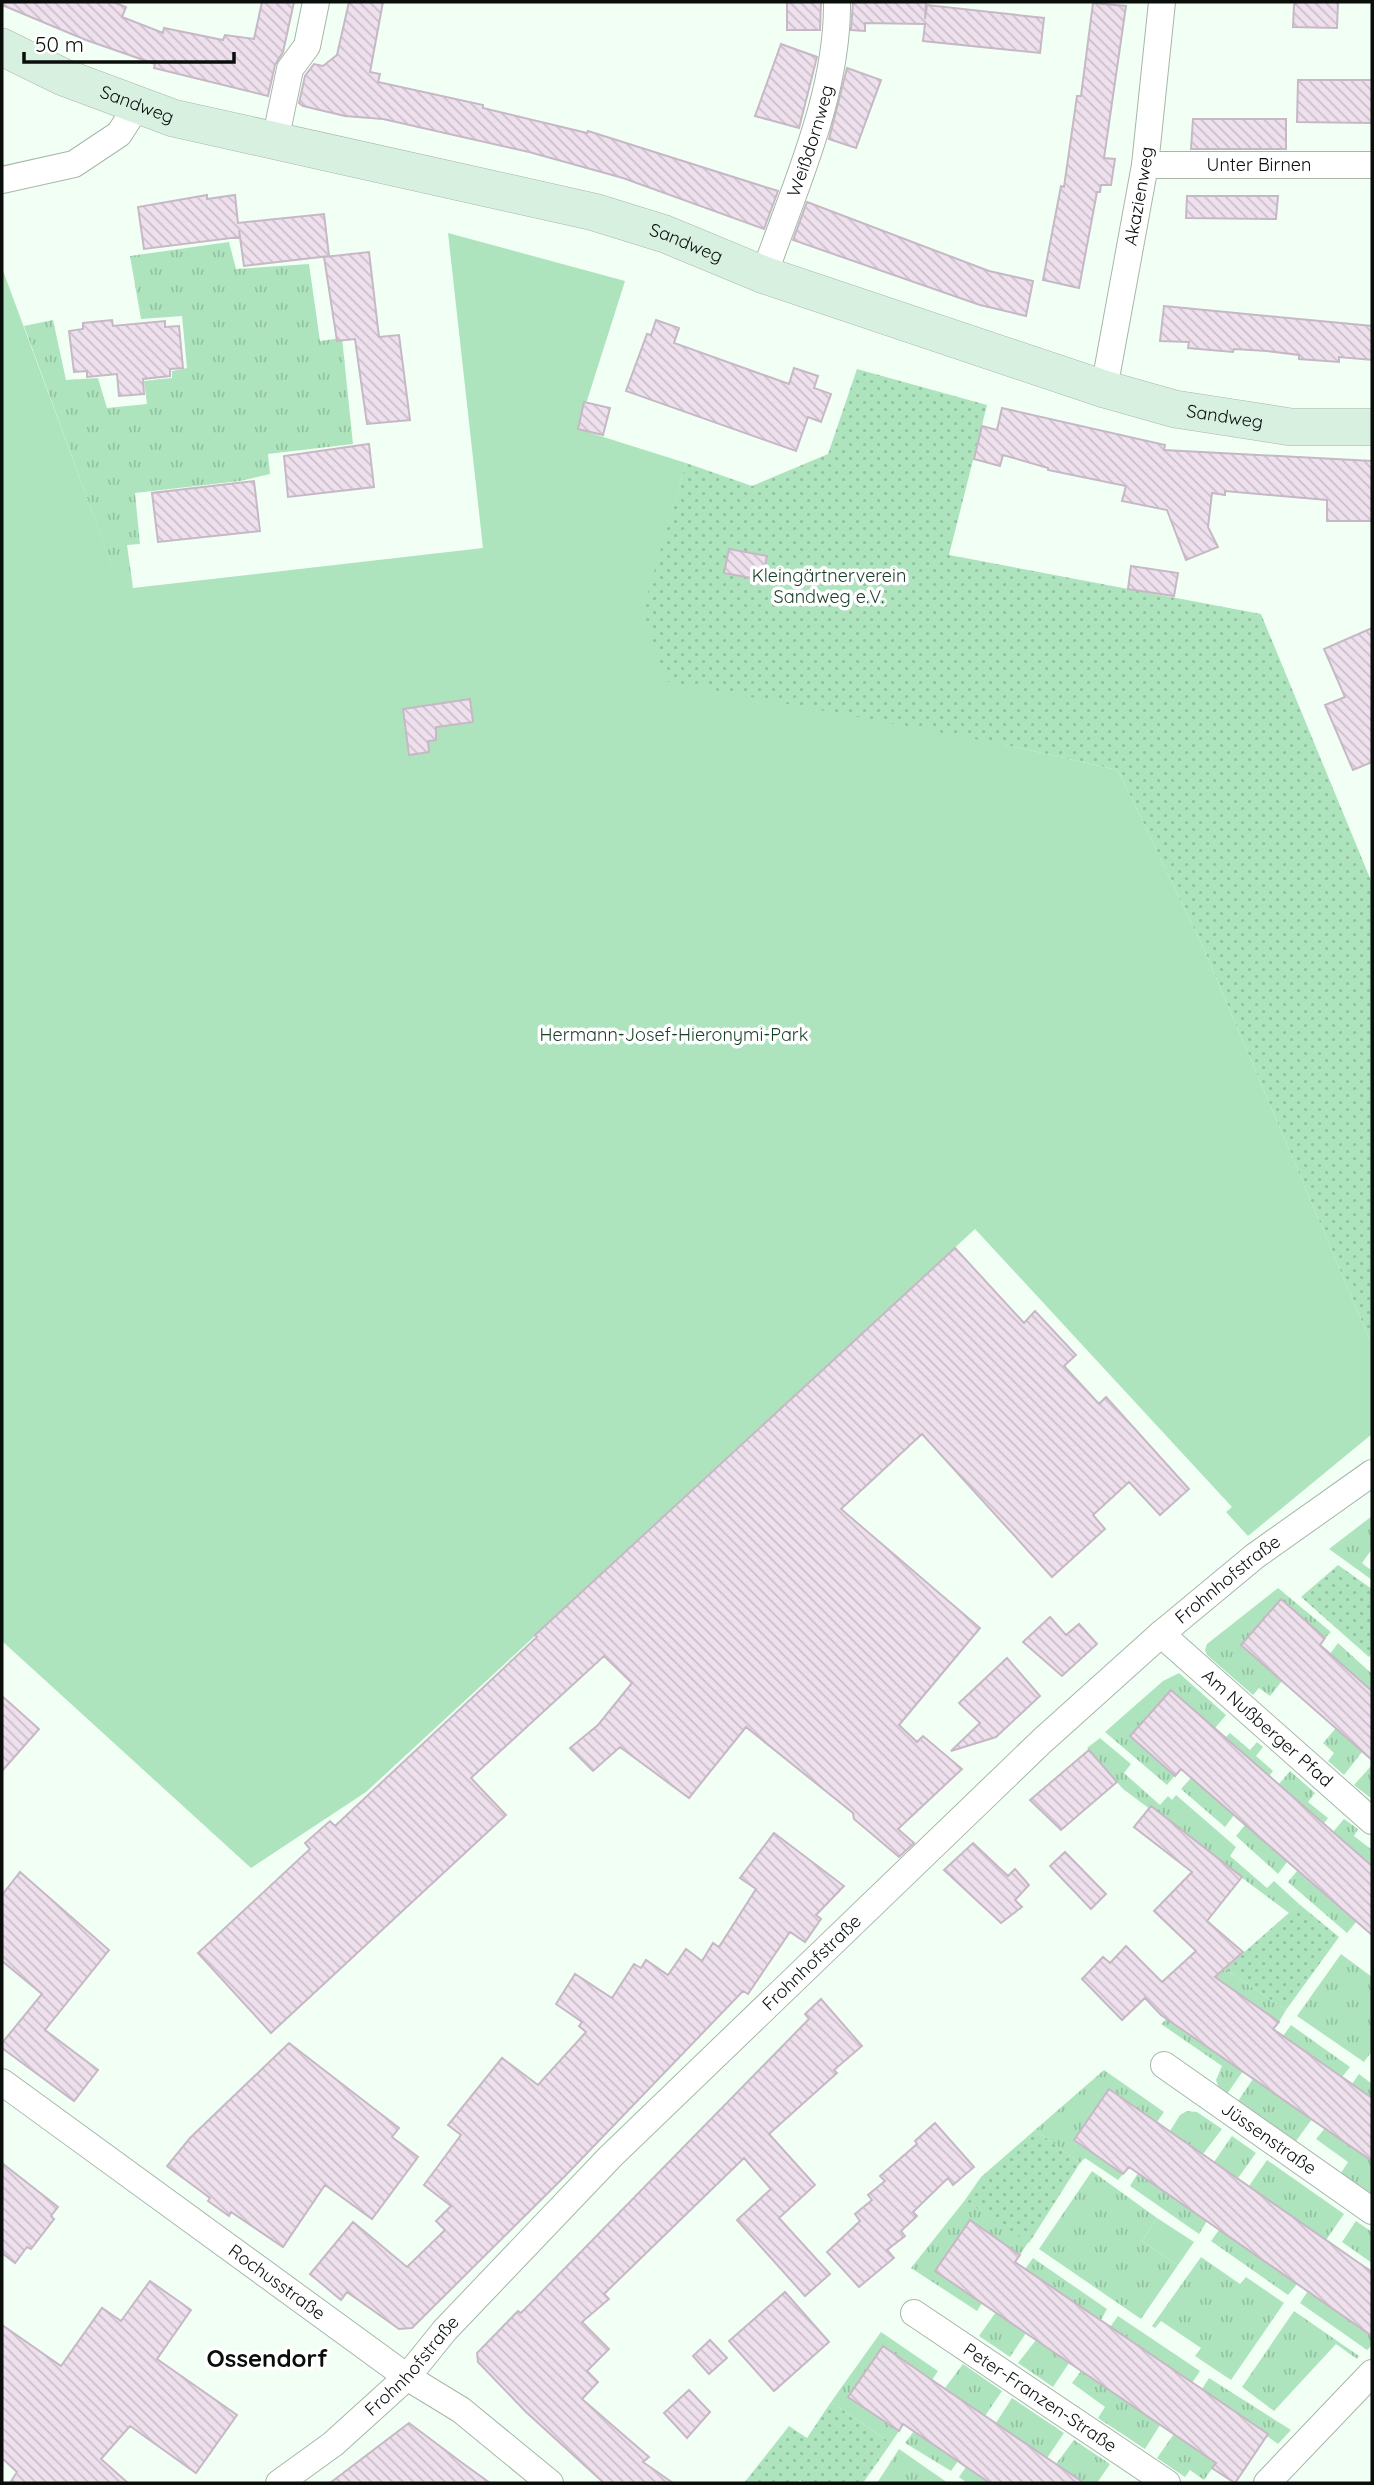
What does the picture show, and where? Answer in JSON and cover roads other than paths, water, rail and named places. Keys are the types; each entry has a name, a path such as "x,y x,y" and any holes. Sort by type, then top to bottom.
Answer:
{"street":[{"path":"275,141 290,69 307,46 316,2"},
{"name":"Weißdornweg","path":"764,275 813,134 833,56 837,2"},
{"name":"Akazienweg","path":"1104,389 1144,165 1162,2"},
{"name":"Sandweg","path":"2,47 63,77 137,106 210,128 594,212 665,234 764,275 1104,389 1175,409 1291,426 1372,427"},
{"path":"2,180 74,164 119,134 137,106"},
{"name":"Unter Birnen","path":"1144,165 1372,165"},
{"name":"Frohnhofstraße","path":"279,2483 333,2444 407,2377 445,2330 610,2157 916,1860 1161,1634 1258,1554 1372,1473"},
{"name":"Am Nußberger Pfad","path":"1161,1634 1372,1821"},
{"name":"Jüssenstraße","path":"1164,2065 1372,2211"},
{"name":"Rochusstraße","path":"2,2082 407,2377 461,2410 550,2483"},
{"name":"Peter-Franzen-Straße","path":"914,2313 1167,2483"},
{"path":"1267,2483 1372,2373"}],"district":[{"name":"Ossendorf","path":"267,2359"}],"park label":[{"name":"Kleingärtnerverein Sandweg e.V.","path":"829,586"},
{"name":"Hermann-Josef-Hieronymi-Park","path":"674,1035"}]}
